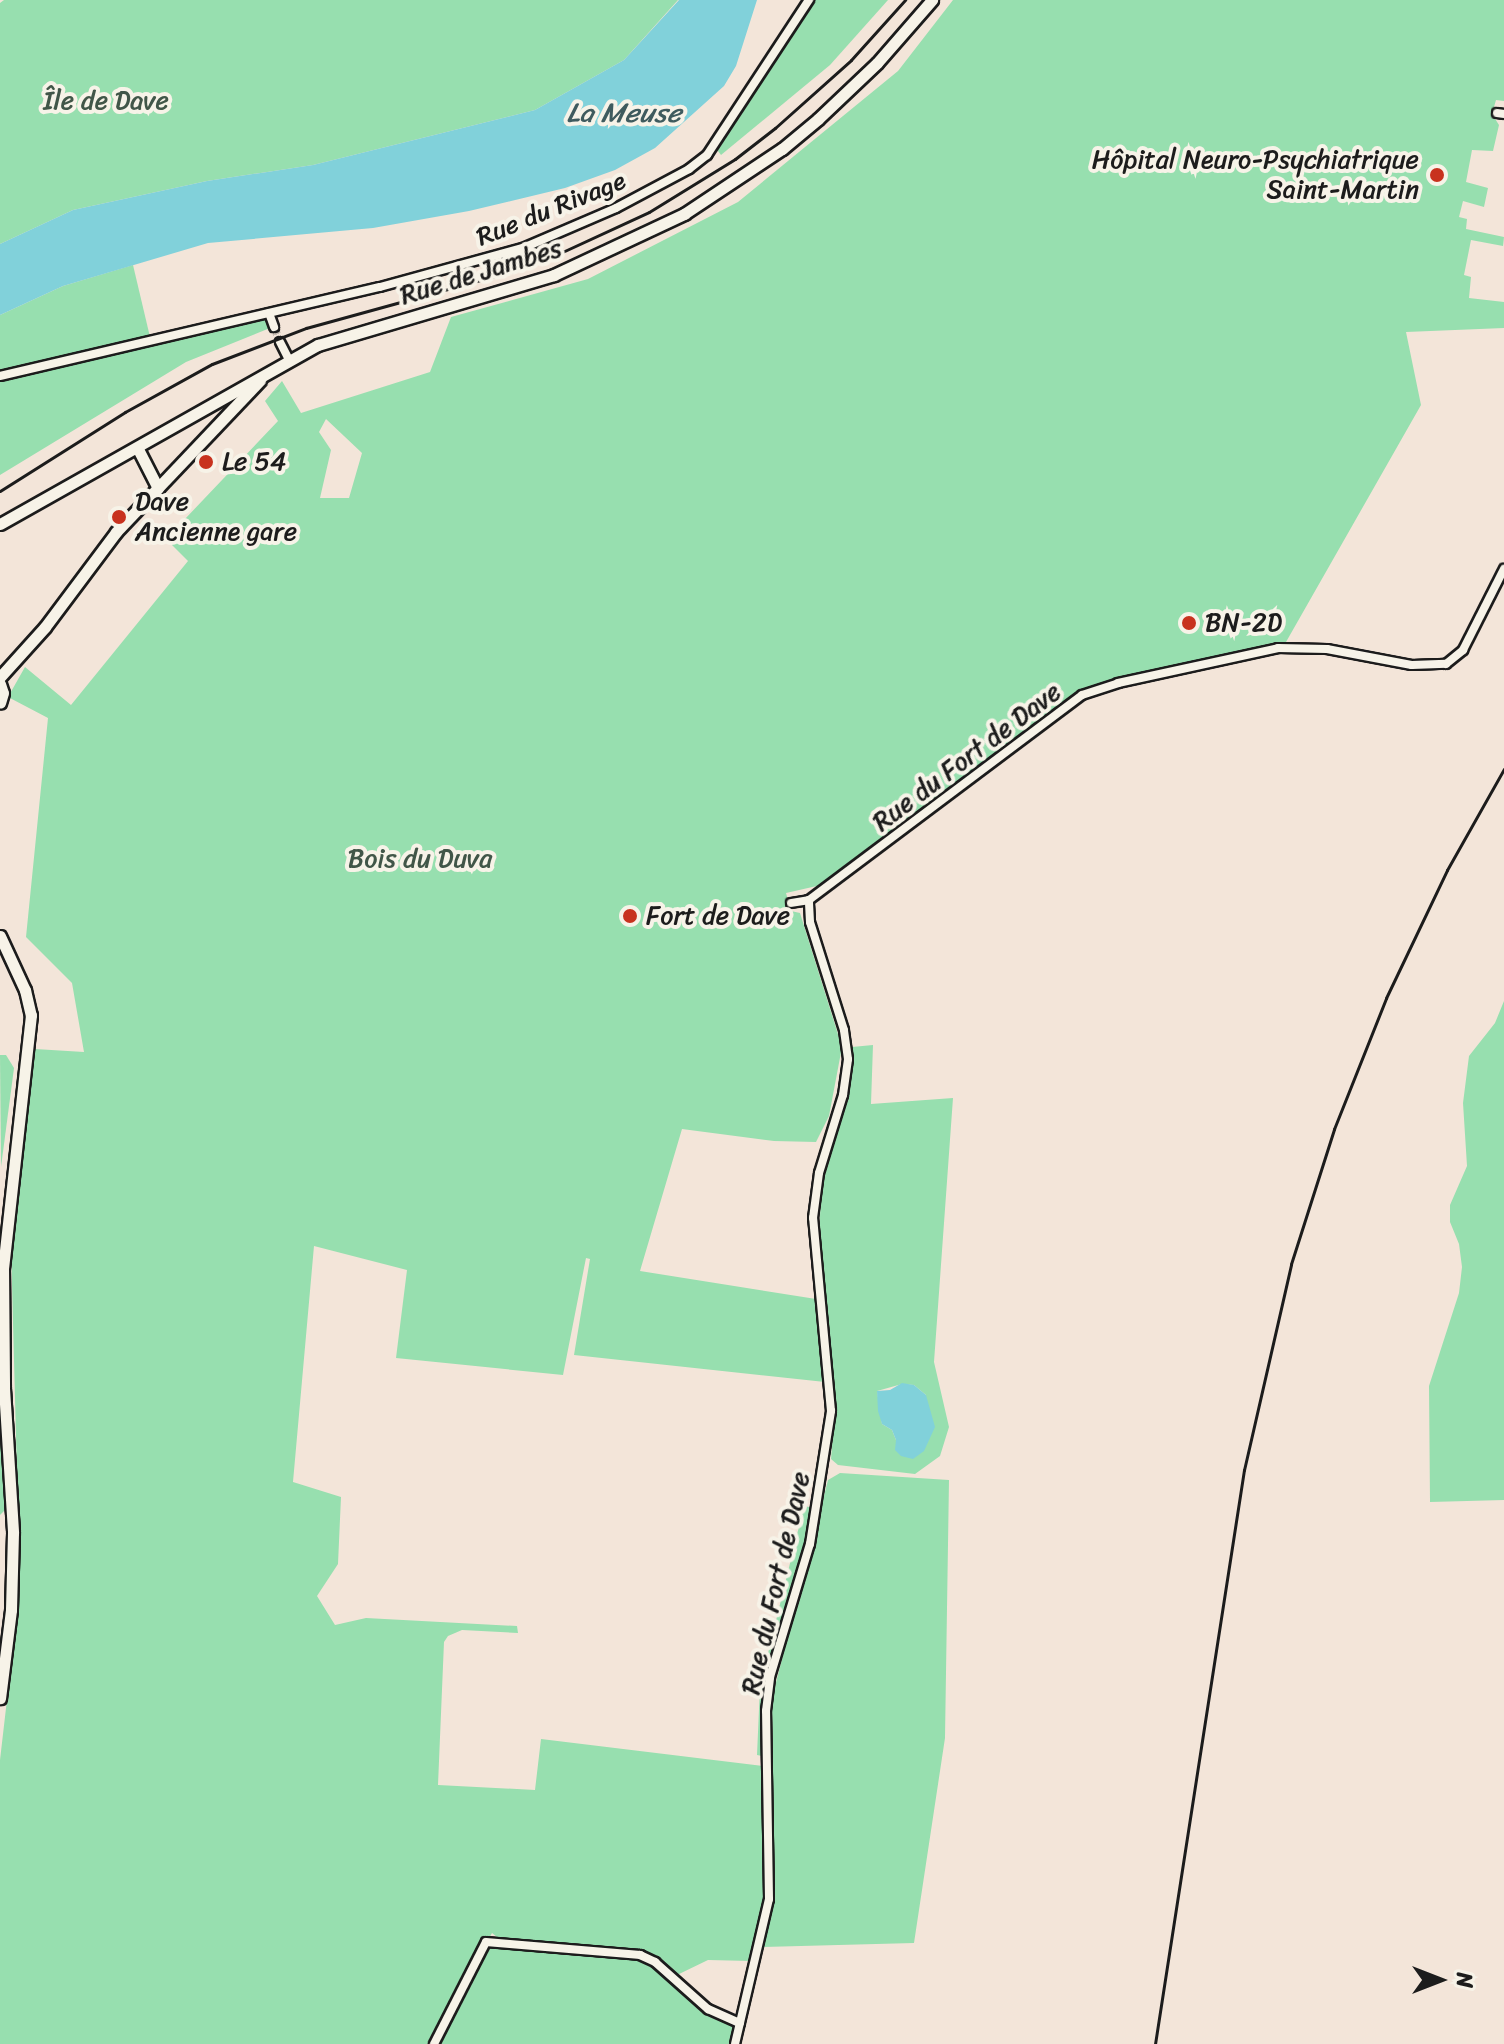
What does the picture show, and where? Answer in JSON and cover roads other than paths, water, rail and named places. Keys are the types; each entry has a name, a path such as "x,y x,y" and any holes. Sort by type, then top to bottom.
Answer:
{"street":[{"name":"Rue du Rivage","path":"0,376 269,313 523,248 616,208 689,169 707,155 809,0"},
{"name":"Rue de Jambes","path":"0,524 138,449 289,360 346,335 554,275 684,214 782,149 818,119 877,63 932,0"},
{"path":"269,313 274,327"},
{"path":"280,342 289,360"},
{"path":"0,677 45,627 116,532 266,374"},
{"path":"138,449 158,488"},
{"name":"Rue du Fort de Dave","path":"791,903 809,900 1082,695 1118,683 1278,648 1327,649 1412,665 1446,664 1463,650 1504,569"},
{"path":"0,684 0,703"},
{"name":"Rue du Fort de Dave","path":"735,2044 769,1899 769,1685 812,1532 831,1411 813,1218 819,1173 843,1095 848,1059 844,1030 810,922 809,900"},
{"path":"0,936 28,998 31,1025 3,1267 4,1388 13,1533 11,1610 0,1698"},
{"path":"434,2044 486,1942 640,1955 655,1962 702,2005 740,2023"}],"water":[{"name":"La Meuse","path":"679,0 757,0 736,66 724,86 655,148 615,170 565,188 469,211 373,228 208,243 63,286 0,315 0,244 73,210 207,181 313,165 535,110 624,60"},
{"path":"902,1383 914,1385 926,1395 935,1427 924,1451 913,1459 901,1456 895,1450 896,1440 892,1430 882,1424 878,1411 877,1391 890,1390"}],"tunnel":[{"path":"274,327 280,342"}],"railway":[{"path":"0,491 125,412 212,364 306,328 510,272 558,254 649,212 735,159 775,128 851,60 905,0"},
{"path":"1155,2044 1244,1470 1291,1264 1334,1129 1386,998 1447,870 1504,769"}],"place":[{"name":"Hôpital Neuro-Psychiatrique Saint-Martin","path":"1437,175"},
{"name":"Le 54","path":"206,462"},
{"name":"Dave Ancienne gare","path":"119,517"},
{"name":"BN-2D","path":"1189,623"},
{"name":"Fort de Dave","path":"630,916"}],"park label":[{"name":"Île de Dave","path":"106,101"},
{"name":"Bois du Duva","path":"420,859"}]}
